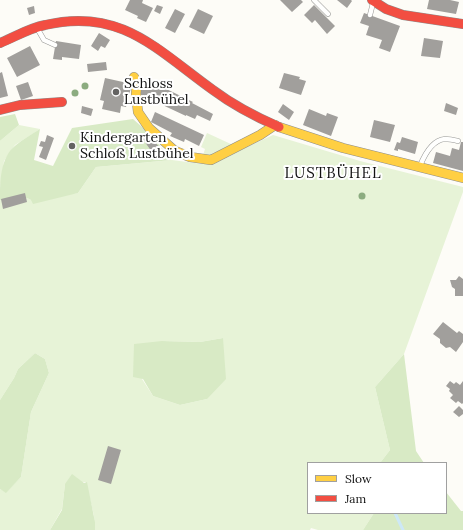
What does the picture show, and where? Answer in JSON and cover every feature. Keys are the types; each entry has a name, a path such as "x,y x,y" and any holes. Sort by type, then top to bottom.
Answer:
{"main road":[{"path":"373,0 386,9 403,15 463,24"},
{"path":"0,44 37,28 55,24 81,21 106,24 132,32 147,41 235,105 275,125 312,139 463,178"},
{"path":"134,77 137,82 136,94 138,112 149,128 175,151 190,157 200,160 211,160 260,136 275,125"},
{"path":"0,110 20,105 62,102"}],"lane":[{"path":"314,0 328,14"},
{"path":"370,15 373,0"},
{"path":"37,28 44,40 55,45"},
{"path":"419,167 425,154 437,142 444,139 458,141"}],"green space":[{"path":"15,114 19,125 0,141 0,117"},
{"name":"Kindergarten Schloß Lustbühel","path":"133,119 149,133 172,160 96,167 78,193 33,204 31,200 27,198 0,200 2,170 7,156 16,145 40,129 34,160 53,166 72,128"},
{"path":"19,125 40,129 15,145 4,161 0,189 0,141"},
{"path":"207,133 233,145 206,157 203,155 205,149 201,147"},
{"path":"273,135 360,161 463,187 463,192 404,354 375,387 390,450 381,462 307,462 307,514 373,514 363,530 318,530 311,528 310,530 95,530 94,516 86,482 65,484 62,509 50,530 0,530 0,489 6,492 21,477 31,412 49,373 45,359 35,353 18,369 0,400 0,200 27,198 31,200 78,193 96,167 172,160 202,164 223,158","holes":["223,338 207,399 180,405 153,396 142,379 162,341 200,342"]},
{"path":"223,338 226,379 207,399 180,405 153,396 143,379 133,377 134,344 162,341 200,342"},
{"path":"35,353 45,359 49,373 31,412 21,477 6,493 0,489 0,400 18,369"},
{"path":"404,354 416,451 423,462 381,462 390,450 375,387"},
{"path":"72,474 84,483 87,482 95,522 95,530 50,530 62,510 65,484"},
{"path":"447,493 461,511 463,511 463,530 363,530 373,514 447,514"}],"building":[{"path":"130,0 143,0 142,3 153,8 146,22 137,18 138,16 125,10"},
{"path":"280,0 301,0 303,2 292,12"},
{"path":"337,0 351,0 352,1 347,8"},
{"path":"429,0 450,0 459,2 456,14 427,9"},
{"path":"157,5 163,7 160,14 154,11"},
{"path":"314,5 335,26 327,34 315,20 312,23 304,15"},
{"path":"34,6 35,13 29,15 27,8"},
{"path":"175,9 185,14 175,33 165,28"},
{"path":"198,9 213,16 204,34 189,27"},
{"path":"364,13 400,26 390,52 379,48 382,40 366,35 369,26 360,23"},
{"path":"99,33 110,40 105,48 101,46 98,51 91,46"},
{"path":"424,38 443,41 440,58 421,56"},
{"path":"56,41 81,45 79,59 62,57 62,60 53,59"},
{"path":"30,46 40,65 17,77 7,58"},
{"path":"106,62 107,70 88,72 87,64"},
{"path":"2,72 8,96 0,98 0,73"},
{"path":"284,73 300,77 299,79 306,81 301,95 279,88"},
{"name":"Schloss Lustbühel","path":"105,78 132,84 126,107 121,106 120,113 102,109 104,101 100,100"},
{"path":"146,79 193,102 192,103 213,114 210,121 197,115 195,119 186,116 139,94"},
{"path":"28,82 33,96 21,100 16,86"},
{"path":"446,103 458,108 456,115 444,111"},
{"path":"283,104 294,112 289,120 278,112"},
{"path":"82,106 93,109 91,116 81,113"},
{"path":"309,109 326,116 327,113 338,117 331,136 303,125"},
{"path":"155,112 204,135 199,146 185,139 184,142 170,136 172,133 151,122"},
{"path":"374,120 395,125 390,142 370,137"},
{"path":"148,133 159,147 152,152 142,138"},
{"path":"47,135 54,138 46,160 39,157 43,147 39,146 41,141 45,142"},
{"path":"402,137 418,142 415,154 398,149 398,151 394,150 397,142 400,143"},
{"path":"461,142 463,142 463,171 433,163 436,152 450,156 452,148 459,150"},
{"path":"25,193 27,202 3,209 1,199"},
{"path":"459,276 463,279 463,296 455,296 455,289 452,287 450,280 456,280"},
{"path":"443,322 457,333 459,331 463,334 463,342 456,352 450,347 446,348 440,343 440,339 433,334"},
{"path":"450,381 454,384 456,382 460,385 463,381 462,404 458,401 456,403 450,398 453,395 449,391 450,389 446,386"},
{"path":"459,406 463,410 463,414 459,417 453,412"},
{"path":"108,446 121,450 111,484 98,480"}],"waterway":[{"path":"395,514 403,530"}],"traffic: slow":[{"path":"134,77 137,82 136,94 138,112 149,128 175,151 190,157 211,160 260,135 275,125"},
{"path":"279,127 343,148 463,178"}],"traffic: jam":[{"path":"372,0 386,9 403,15 463,24"},
{"path":"0,43 39,26 72,21 95,22 117,27 155,47 229,101 253,115 279,127"},
{"path":"0,110 20,105 62,102"}],"place":[{"name":"Schloss Lustbühel","path":"116,92"},
{"name":"Kindergarten Schloß Lustbühel","path":"72,146"}],"district":[{"name":"LUSTBÜHEL","path":"333,174"}]}
